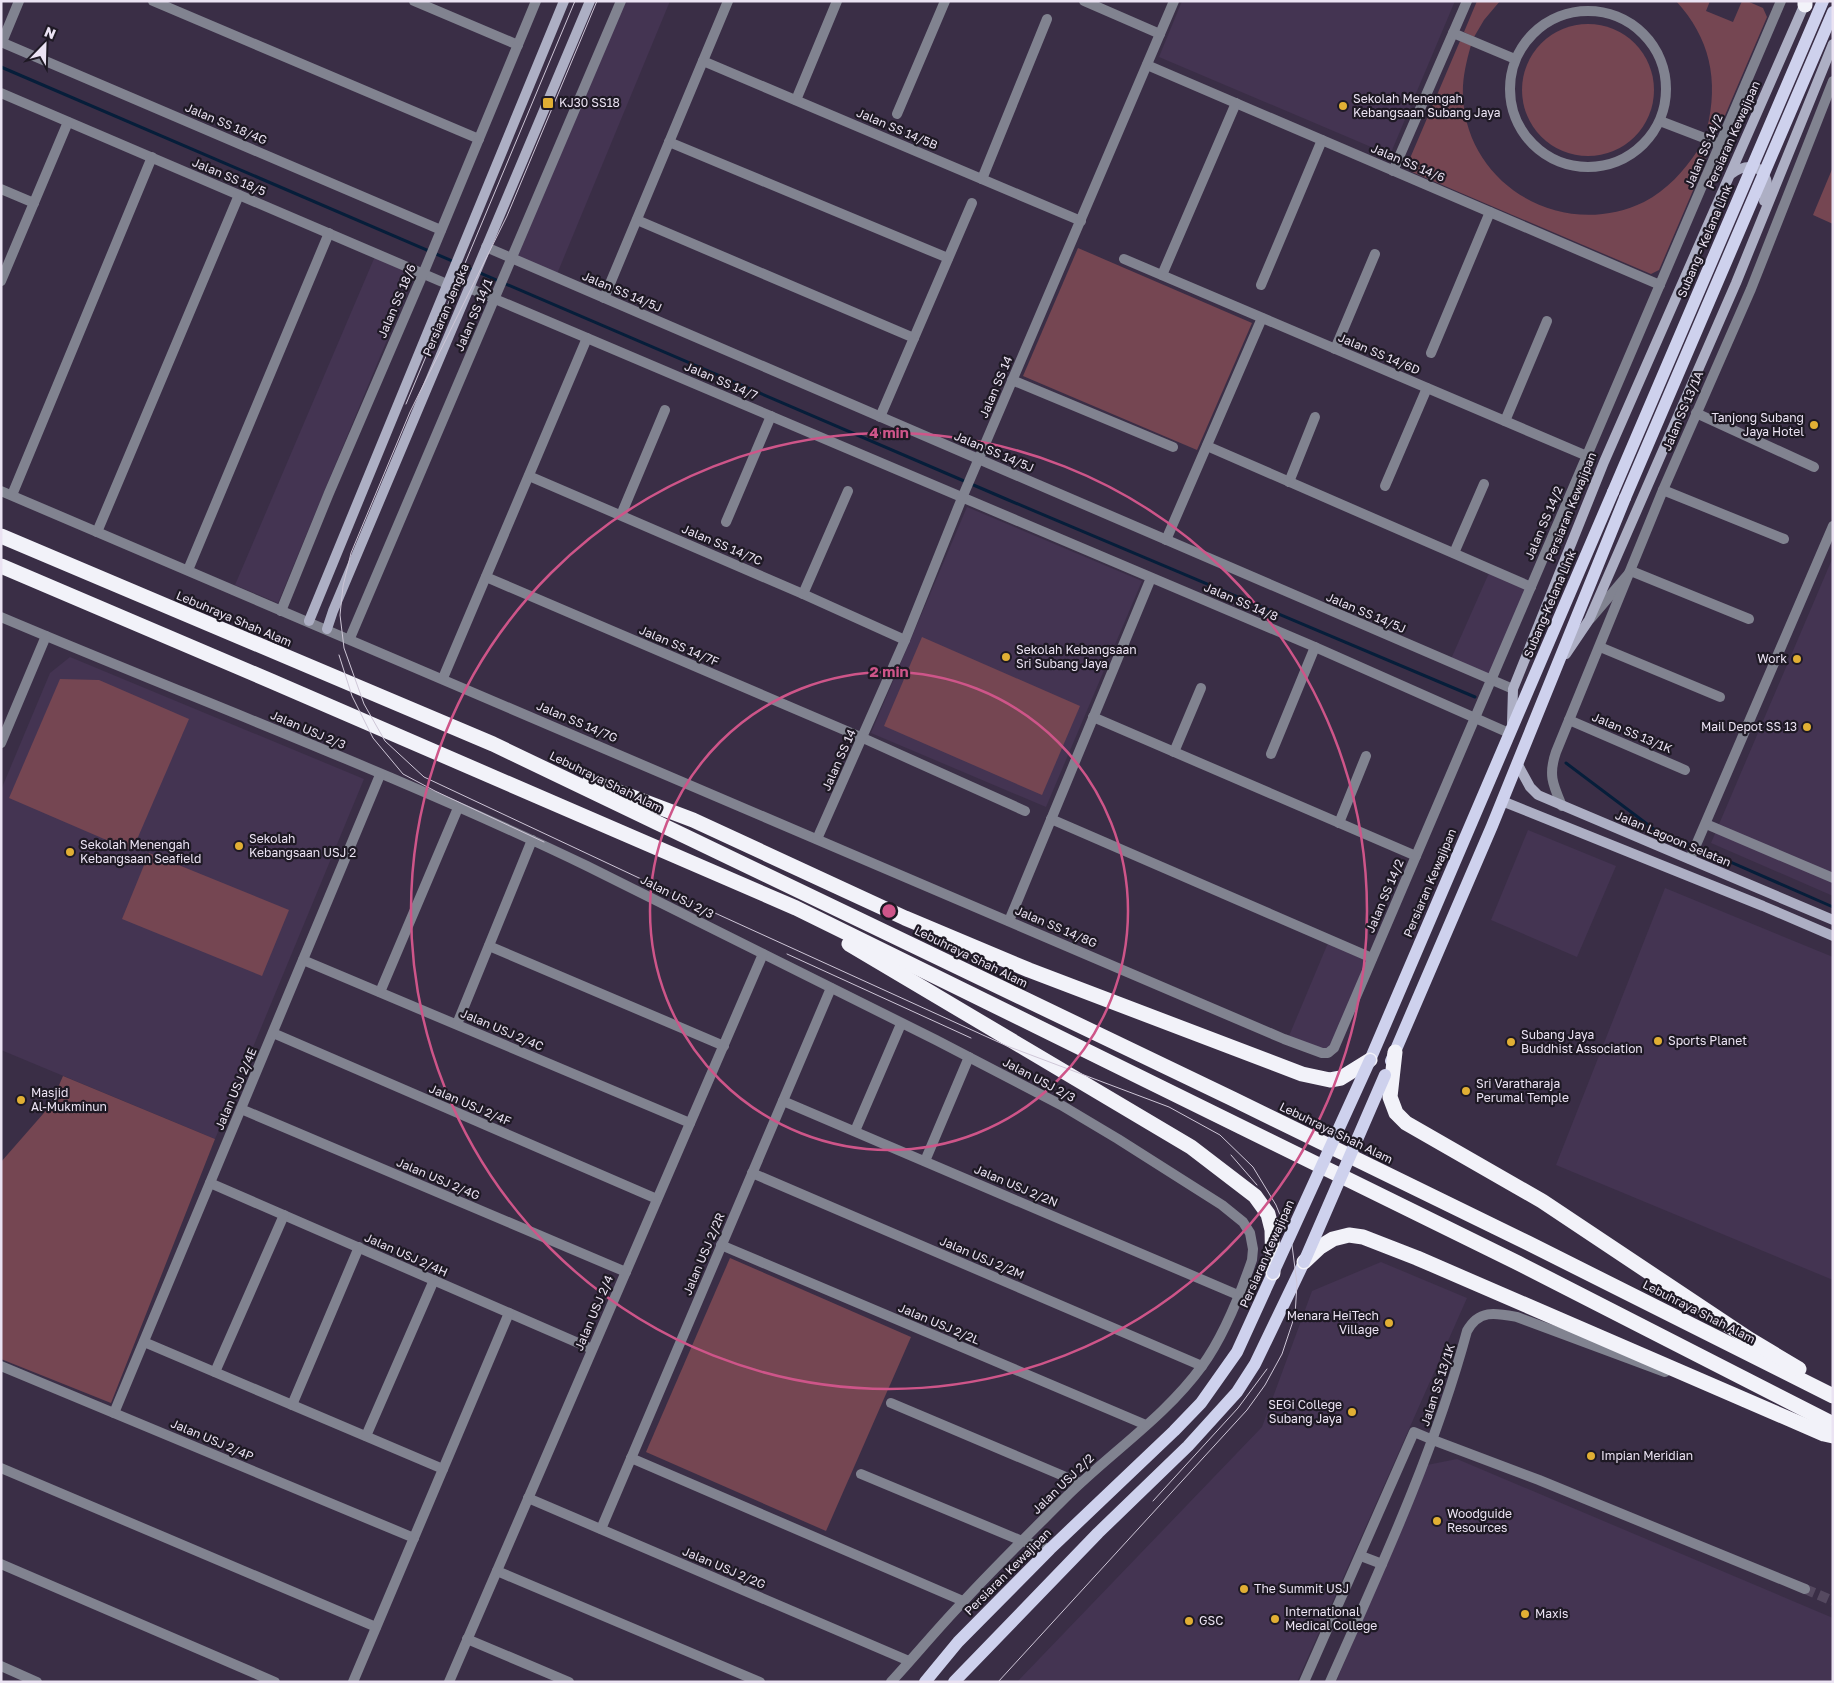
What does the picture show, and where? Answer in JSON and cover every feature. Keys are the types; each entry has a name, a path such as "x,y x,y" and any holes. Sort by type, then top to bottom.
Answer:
{"highway":[{"path":"1,526 177,611"},
{"name":"Lebuhraya Shah Alam","path":"1,536 493,744 1233,1099 1528,1243 1833,1396"},
{"path":"1,566 271,680 796,908 1518,1263 1833,1424"},
{"path":"1,577 52,598 162,635"},
{"path":"493,744 693,820 905,918 1029,970 1302,1074 1330,1080 1341,1078 1370,1060"},
{"path":"796,908 843,940 1191,1147 1255,1196 1268,1214 1272,1230 1273,1273"},
{"path":"1395,1052 1390,1097 1396,1113 1406,1123 1542,1201 1749,1339 1833,1389"},
{"path":"1304,1262 1320,1247 1333,1239 1349,1235 1364,1237 1417,1258 1704,1383 1833,1436"}],"main road":[{"name":"Persiaran Jengka","path":"309,621 564,1"},
{"name":"Persiaran Jengka","path":"327,629 332,611 590,1"},
{"name":"Subang - Kelana Link","path":"1613,492 1823,1"},
{"name":"Persiaran Kewajipan","path":"925,1682 958,1642 1050,1549 1174,1431 1201,1402 1237,1352 1370,1060 1511,730 1513,689 1604,462 1806,2"},
{"path":"954,1682 1098,1533 1188,1446 1237,1392 1255,1364 1304,1262 1395,1052 1502,800 1626,498 1833,12"},
{"path":"1556,668 1590,620 1756,233 1833,44"},
{"path":"1730,175 1739,168 1746,166 1757,168 1766,178 1767,188 1756,233"},
{"name":"Subang-Kelana Link","path":"1511,730 1613,492"},
{"path":"316,603 322,613 327,614 332,611"},
{"name":"Jalan Lagoon Selatan","path":"1517,764 1530,787 1538,795 1833,920"},
{"path":"1502,800 1833,936"}],"street":[{"path":"2,42 19,1"},
{"path":"153,1 479,139"},
{"path":"414,1 518,45"},
{"name":"Jalan SS 18/6","path":"281,611 329,492 423,274 536,1"},
{"name":"Jalan SS 14/1","path":"350,638 621,1"},
{"path":"604,298 728,1"},
{"path":"796,100 838,1"},
{"path":"897,114 945,1"},
{"path":"1084,1 1160,34"},
{"name":"Jalan SS 14","path":"817,839 905,640 966,488 1174,1"},
{"path":"1393,171 1467,1"},
{"name":"Jalan SS 14/2","path":"1328,1053 1334,1048 1781,1"},
{"path":"1584,10 1607,13 1628,21 1646,36 1659,54 1666,76 1666,99 1660,121 1650,138 1635,152 1617,162 1598,167 1578,166 1558,161 1540,151 1526,137 1515,120 1510,100 1510,80 1515,59 1525,40 1542,25 1562,14 1584,10"},
{"path":"982,179 1047,19"},
{"path":"1454,33 1515,59"},
{"name":"Jalan SS 18/4G","path":"2,42 441,230"},
{"name":"Jalan SS 14/5B","path":"703,60 1080,221"},
{"name":"Jalan SS 14/6","path":"1147,65 1660,285"},
{"name":"Jalan SS 13/1A","path":"1562,806 1552,783 1551,774 1556,752 1663,490 1751,289 1833,81"},
{"name":"Jalan SS 18/5","path":"1,93 447,284"},
{"path":"1162,275 1236,103"},
{"path":"1660,121 1720,144"},
{"path":"1,281 68,122"},
{"path":"1261,285 1322,140"},
{"path":"669,142 948,258"},
{"path":"12,495 152,157"},
{"path":"1,189 34,203"},
{"path":"97,532 239,195"},
{"path":"880,417 972,203"},
{"path":"1431,352 1490,212"},
{"path":"637,220 914,338"},
{"path":"188,570 329,233"},
{"name":"Jalan SS 14/5J","path":"486,248 1513,689"},
{"path":"1335,349 1375,254"},
{"name":"Jalan SS 14/6D","path":"1124,259 1587,456"},
{"name":"Jalan SS 14/7","path":"469,288 770,416 966,488"},
{"path":"1166,540 1262,318"},
{"path":"1505,421 1547,321"},
{"path":"443,678 587,338"},
{"path":"1012,380 1172,447"},
{"path":"1385,486 1426,388"},
{"path":"621,515 665,410"},
{"path":"1696,412 1814,467"},
{"path":"726,522 770,416"},
{"path":"1289,482 1315,417"},
{"path":"1207,446 1531,586"},
{"name":"Jalan SS 14/7C","path":"529,476 905,640"},
{"path":"1454,553 1484,484"},
{"name":"Jalan SS 14/8","path":"966,488 1151,578 1475,717 1511,730"},
{"path":"1663,490 1784,540"},
{"path":"1,491 327,629"},
{"path":"803,594 848,491"},
{"path":"1690,859 1832,527"},
{"path":"1590,620 1631,571 1749,619"},
{"name":"Jalan SS 14/7F","path":"486,578 862,738 1025,811"},
{"path":"1009,921 1151,578"},
{"name":"Jalan USJ 2/3","path":"1,617 229,710 532,840 831,988 1061,1105 1118,1138 1222,1205 1243,1222 1250,1233 1253,1249 1252,1260 1238,1295"},
{"name":"Jalan SS 14/7G","path":"327,629 817,839"},
{"path":"1,743 6,720 46,636"},
{"path":"1271,754 1315,647"},
{"path":"1600,648 1720,697"},
{"path":"1174,752 1201,688"},
{"path":"1093,717 1416,856"},
{"name":"Jalan SS 13/1K","path":"1569,720 1684,770"},
{"path":"1339,823 1366,756"},
{"name":"Jalan USJ 2/4E","path":"114,1413 380,774"},
{"path":"380,992 458,808"},
{"path":"1051,819 1372,958"},
{"path":"1706,824 1833,878"},
{"name":"Jalan SS 14/8G","path":"817,839 1284,1039 1322,1053 1328,1053"},
{"path":"457,1024 532,840"},
{"path":"489,946 724,1046"},
{"name":"Jalan USJ 2/4","path":"449,1682 763,954"},
{"name":"Jalan USJ 2/4C","path":"303,960 690,1122"},
{"name":"Jalan USJ 2/2R","path":"601,1529 831,988"},
{"path":"855,1132 901,1024"},
{"name":"Jalan USJ 2/4F","path":"273,1033 657,1199"},
{"path":"925,1161 968,1057"},
{"name":"Jalan USJ 2/2N","path":"783,1101 1238,1295"},
{"name":"Jalan USJ 2/4G","path":"241,1109 626,1272"},
{"name":"Jalan USJ 2/2M","path":"752,1173 1202,1366"},
{"name":"Jalan USJ 2/4H","path":"210,1183 592,1349"},
{"path":"215,1372 284,1215"},
{"name":"Jalan USJ 2/2L","path":"722,1245 1146,1425"},
{"path":"292,1405 359,1247"},
{"path":"366,1436 434,1280"},
{"name":"Jalan USJ 2/2","path":"891,1682 963,1601 1022,1541 1080,1483 1146,1425 1176,1395 1202,1366 1222,1330 1238,1295"},
{"path":"353,1682 509,1313"},
{"name":"Jalan SS 13/1K","path":"1330,1682 1382,1564 1433,1440 1455,1376 1467,1332 1472,1323 1483,1315 1496,1314 1517,1317 1652,1368 1704,1383"},
{"path":"144,1342 443,1469"},
{"name":"Jalan USJ 2/4P","path":"1,1366 414,1538"},
{"path":"891,1403 1080,1483"},
{"name":"Jalan SS 13/1K","path":"1304,1682 1414,1432 1433,1440"},
{"path":"1433,1440 1539,1480 1804,1590"},
{"path":"631,1458 963,1601"},
{"path":"1,1468 376,1627"},
{"path":"861,1474 1022,1541 1050,1549"},
{"name":"Jalan USJ 2/2G","path":"528,1498 909,1661"},
{"path":"1361,1556 1382,1564"},
{"path":"1,1564 275,1682"},
{"path":"497,1571 760,1682"},
{"path":"467,1639 569,1682"},
{"path":"1,1666 38,1682"}],"shaded area":[{"path":"623,1 670,1 557,274 515,256"},
{"name":"Sekolah Menengah Kebangsaan Subang Jaya","path":"1182,1 1455,1 1390,155 1159,57"},
{"path":"1477,1 1500,1 1484,20 1474,37 1464,32"},
{"path":"1676,1 1710,1 1706,11 1733,22 1742,1 1747,1 1763,8 1767,17 1720,127 1711,130 1707,129 1712,94 1709,60 1697,30 1688,15"},
{"path":"1588,24 1613,29 1624,35 1634,44 1643,54 1649,65 1654,90 1649,115 1643,126 1634,136 1624,145 1613,151 1588,156 1563,151 1552,145 1542,136 1533,126 1527,115 1522,90 1527,65 1533,54 1542,44 1552,35 1563,29"},
{"path":"1460,41 1471,45 1463,91 1469,130 1482,157 1501,180 1525,198 1553,210 1583,215 1613,212 1644,202 1660,192 1687,165 1698,150 1703,151 1706,160 1659,270 1651,274 1412,172 1408,163"},
{"path":"1833,167 1833,224 1813,215"},
{"path":"1078,248 1252,323 1197,450 1023,376"},
{"path":"376,254 416,270 278,603 235,585"},
{"name":"Sekolah Kebangsaan Sri Subang Jaya","path":"967,507 1142,581 1046,807 871,733"},
{"path":"1833,557 1833,896 1711,843"},
{"path":"1489,573 1526,588 1488,676 1451,659"},
{"path":"922,637 1080,706 1042,795 884,726"},
{"name":"Sekolah Menengah Kebangsaan Seafield","path":"70,657 364,779 215,1139 1,1050 1,790 50,673"},
{"path":"60,679 99,680 189,719 132,851 9,798"},
{"path":"1528,830 1616,866 1577,957 1491,920"},
{"path":"149,853 289,910 262,976 122,919"},
{"path":"1665,888 1833,957 1833,1280 1556,1165"},
{"path":"1328,943 1368,960 1332,1043 1323,1049 1289,1036"},
{"path":"63,1076 215,1139 111,1403 1,1359 1,1162 50,1106"},
{"path":"730,1258 911,1337 826,1531 646,1452"},
{"path":"1381,1262 1467,1298 1297,1682 1017,1682 1262,1427 1312,1291"},
{"path":"1457,1459 1833,1618 1833,1682 1336,1682 1427,1465"}],"waterway":[{"path":"1,67 1006,499 1475,697"},
{"path":"1566,763 1659,833 1688,844"},
{"path":"1703,850 1833,907"}],"tunnel":[{"path":"1805,1589 1833,1601"}],"tram line":[{"path":"406,404 575,1"},
{"path":"597,1 507,216 410,412 351,553 343,586 340,615 344,648 364,704 385,741 424,777 671,893 1007,1046 1169,1107 1220,1135 1253,1167 1276,1205 1292,1245 1297,1284 1295,1315 1282,1354 1265,1385 1247,1410 998,1682"},
{"path":"339,655 352,696 373,738 403,774 544,842"},
{"path":"787,954 971,1038"},
{"path":"1231,1155 1257,1185"},
{"path":"1153,1501 1238,1408 1267,1369"}],"place":[{"name":"KJ30 SS18","path":"548,103"},
{"name":"Sekolah Menengah Kebangsaan Subang Jaya","path":"1343,106"},
{"name":"Tanjong Subang Jaya Hotel","path":"1814,425"},
{"name":"Sekolah Kebangsaan Sri Subang Jaya","path":"1006,657"},
{"name":"Work","path":"1797,659"},
{"name":"Mail Depot SS 13","path":"1807,727"},
{"name":"Sekolah Kebangsaan USJ 2","path":"239,846"},
{"name":"Sekolah Menengah Kebangsaan Seafield","path":"70,852"},
{"name":"Sports Planet","path":"1658,1041"},
{"name":"Subang Jaya Buddhist Association","path":"1511,1042"},
{"name":"Sri Varatharaja Perumal Temple","path":"1466,1091"},
{"name":"Masjid Al-Mukminun","path":"21,1100"},
{"name":"Menara HeiTech Village","path":"1389,1323"},
{"name":"SEGi College Subang Jaya","path":"1352,1412"},
{"name":"Impian Meridian","path":"1591,1456"},
{"name":"Woodguide Resources","path":"1437,1521"},
{"name":"The Summit USJ","path":"1244,1589"},
{"name":"Maxis","path":"1525,1614"},
{"name":"International Medical College","path":"1275,1619"},
{"name":"GSC","path":"1189,1621"}]}
